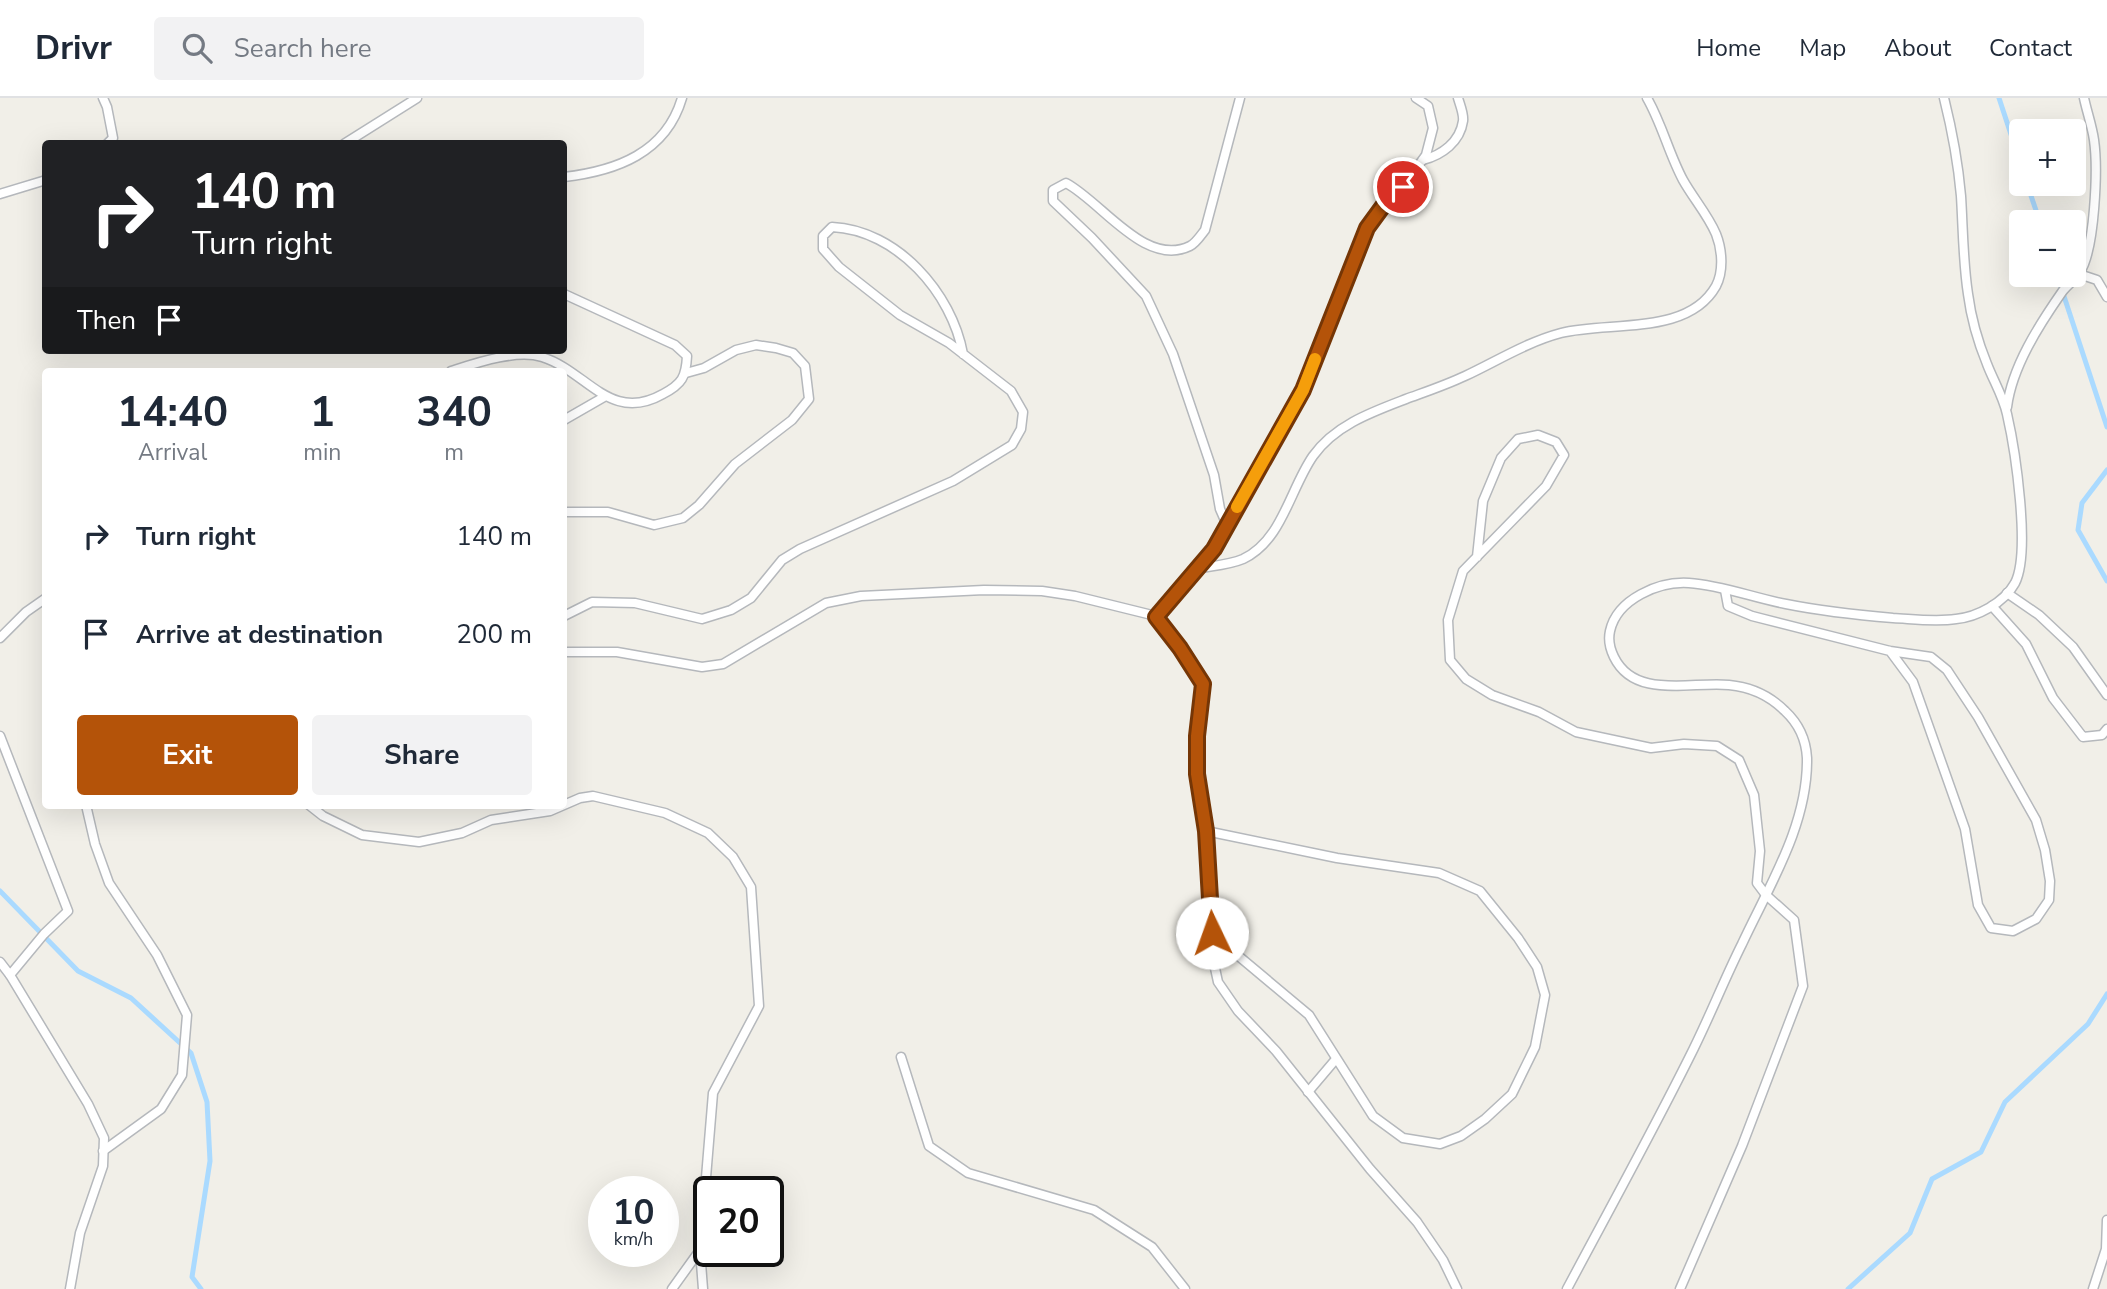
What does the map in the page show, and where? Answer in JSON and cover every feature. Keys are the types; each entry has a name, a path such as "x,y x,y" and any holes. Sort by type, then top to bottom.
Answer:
{"lane":[{"path":"103,98 113,140"},
{"path":"350,140 417,98"},
{"path":"567,176 614,167 639,155 656,143 673,123 682,98"},
{"path":"1227,525 1220,509 1214,475 1173,354 1157,317 1146,296 1054,201 1053,190 1066,183 1081,190 1136,239 1158,248 1175,250 1193,245 1205,230 1240,98"},
{"path":"1156,617 1214,549 1303,390 1367,228 1386,202 1403,187 1426,155 1433,128 1428,106 1416,98"},
{"path":"1423,160 1437,156 1454,142 1464,119 1458,98"},
{"path":"1196,569 1242,559 1269,540 1313,455 1337,431 1360,418 1463,377 1537,341 1593,327 1651,324 1687,313 1706,301 1718,283 1722,260 1716,235 1683,180 1647,98"},
{"path":"1567,1289 1691,1055 1783,860 1799,812 1807,760 1804,741 1792,717 1779,705 1753,690 1727,684 1677,687 1658,685 1627,673 1617,663 1609,641 1615,618 1635,597 1652,588 1689,583 1844,614 1930,621 1958,619 1977,614 1992,606 2017,580 2021,528 2018,488 2006,410 1985,361 1968,297 1961,192 1944,98"},
{"path":"2084,98 2094,139 2096,169 2090,243 2086,254"},
{"path":"0,194 42,181"},
{"path":"567,614 592,602 635,603 702,620 731,610 751,598 782,560 800,549 953,481 1012,445 1021,429 1023,412 1011,391 963,354 900,315 839,267 823,249 823,236 832,227 850,228 897,250 931,282 950,310 960,335 963,354"},
{"path":"2086,276 2097,280 2107,297"},
{"path":"2006,410 2008,393 2022,357 2066,287"},
{"path":"567,295 675,345 687,356 686,373 676,387 649,402 625,404 604,397 567,372"},
{"path":"567,512 608,512 654,525 683,517 699,505 735,464 792,421 809,399 805,366 793,353 776,348 756,345 736,350 704,368 686,373"},
{"path":"462,368 515,356 541,357 561,368"},
{"path":"567,418 604,397"},
{"path":"1476,557 1483,501 1502,458 1518,439 1538,435 1556,442 1564,455 1546,486 1476,557 1463,570 1448,620 1450,660 1466,679 1492,695 1539,712 1576,732 1651,748 1684,744 1717,746 1739,760 1754,795 1760,851 1757,883 1766,895 1794,920 1803,986 1742,1146 1681,1289"},
{"path":"567,652 617,652 702,667 723,664 826,603 861,596 984,590 1042,591 1087,598 1156,617 1203,684 1197,736 1197,774 1206,831 1213,959 1218,982 1238,1010 1276,1051 1370,1169 1417,1222 1443,1260 1457,1289"},
{"path":"1725,590 1728,606 1752,616 1890,651 1930,657 1947,670 1978,717 2036,820 2047,860 2049,900 2036,919 2013,931 1991,928 1978,905 1965,829 1913,682 1890,651"},
{"path":"2007,593 2039,615 2073,647 2107,695"},
{"path":"0,638 26,612 42,601"},
{"path":"1992,606 2026,644 2053,698 2083,737 2102,736 2107,729"},
{"path":"0,736 68,911 44,934 10,975"},
{"path":"567,804 593,796 665,813 708,833 733,857 751,887 759,1006 713,1093 706,1176"},
{"path":"87,809 95,844 110,883 157,955 187,1015 182,1075 161,1109 103,1151"},
{"path":"314,809 362,835 419,842 462,833 491,820 555,809"},
{"path":"1206,831 1337,858 1440,873 1480,891 1518,938 1537,967 1545,995 1535,1047 1512,1094 1485,1119 1461,1136 1440,1144 1404,1138 1373,1116 1309,1014 1212,933"},
{"path":"0,962 88,1104 104,1138 103,1166 80,1233 69,1289"},
{"path":"901,1057 929,1146 968,1173 1094,1210 1152,1247 1185,1289"},
{"path":"1308,1092 1336,1059"},
{"path":"2093,1289 2106,1249 2107,1220"},
{"path":"672,1289 693,1260"},
{"path":"701,1267 703,1289"}],"waterway":[{"path":"1999,98 2009,128"},
{"path":"2031,196 2036,210"},
{"path":"2061,287 2107,427"},
{"path":"2107,470 2082,503 2078,530 2107,581"},
{"path":"0,891 78,971 131,998 191,1053 207,1102 210,1161 192,1277 201,1289"},
{"path":"1848,1289 1910,1233 1932,1179 1981,1152 2005,1102 2088,1024 2107,994"}],"slow traffic":[{"path":"1237,507 1303,390 1315,359"}],"route":[{"path":"1212,933 1206,831 1197,774 1197,736 1203,684 1156,617 1214,549 1303,390 1367,228 1386,202 1403,187"}]}
